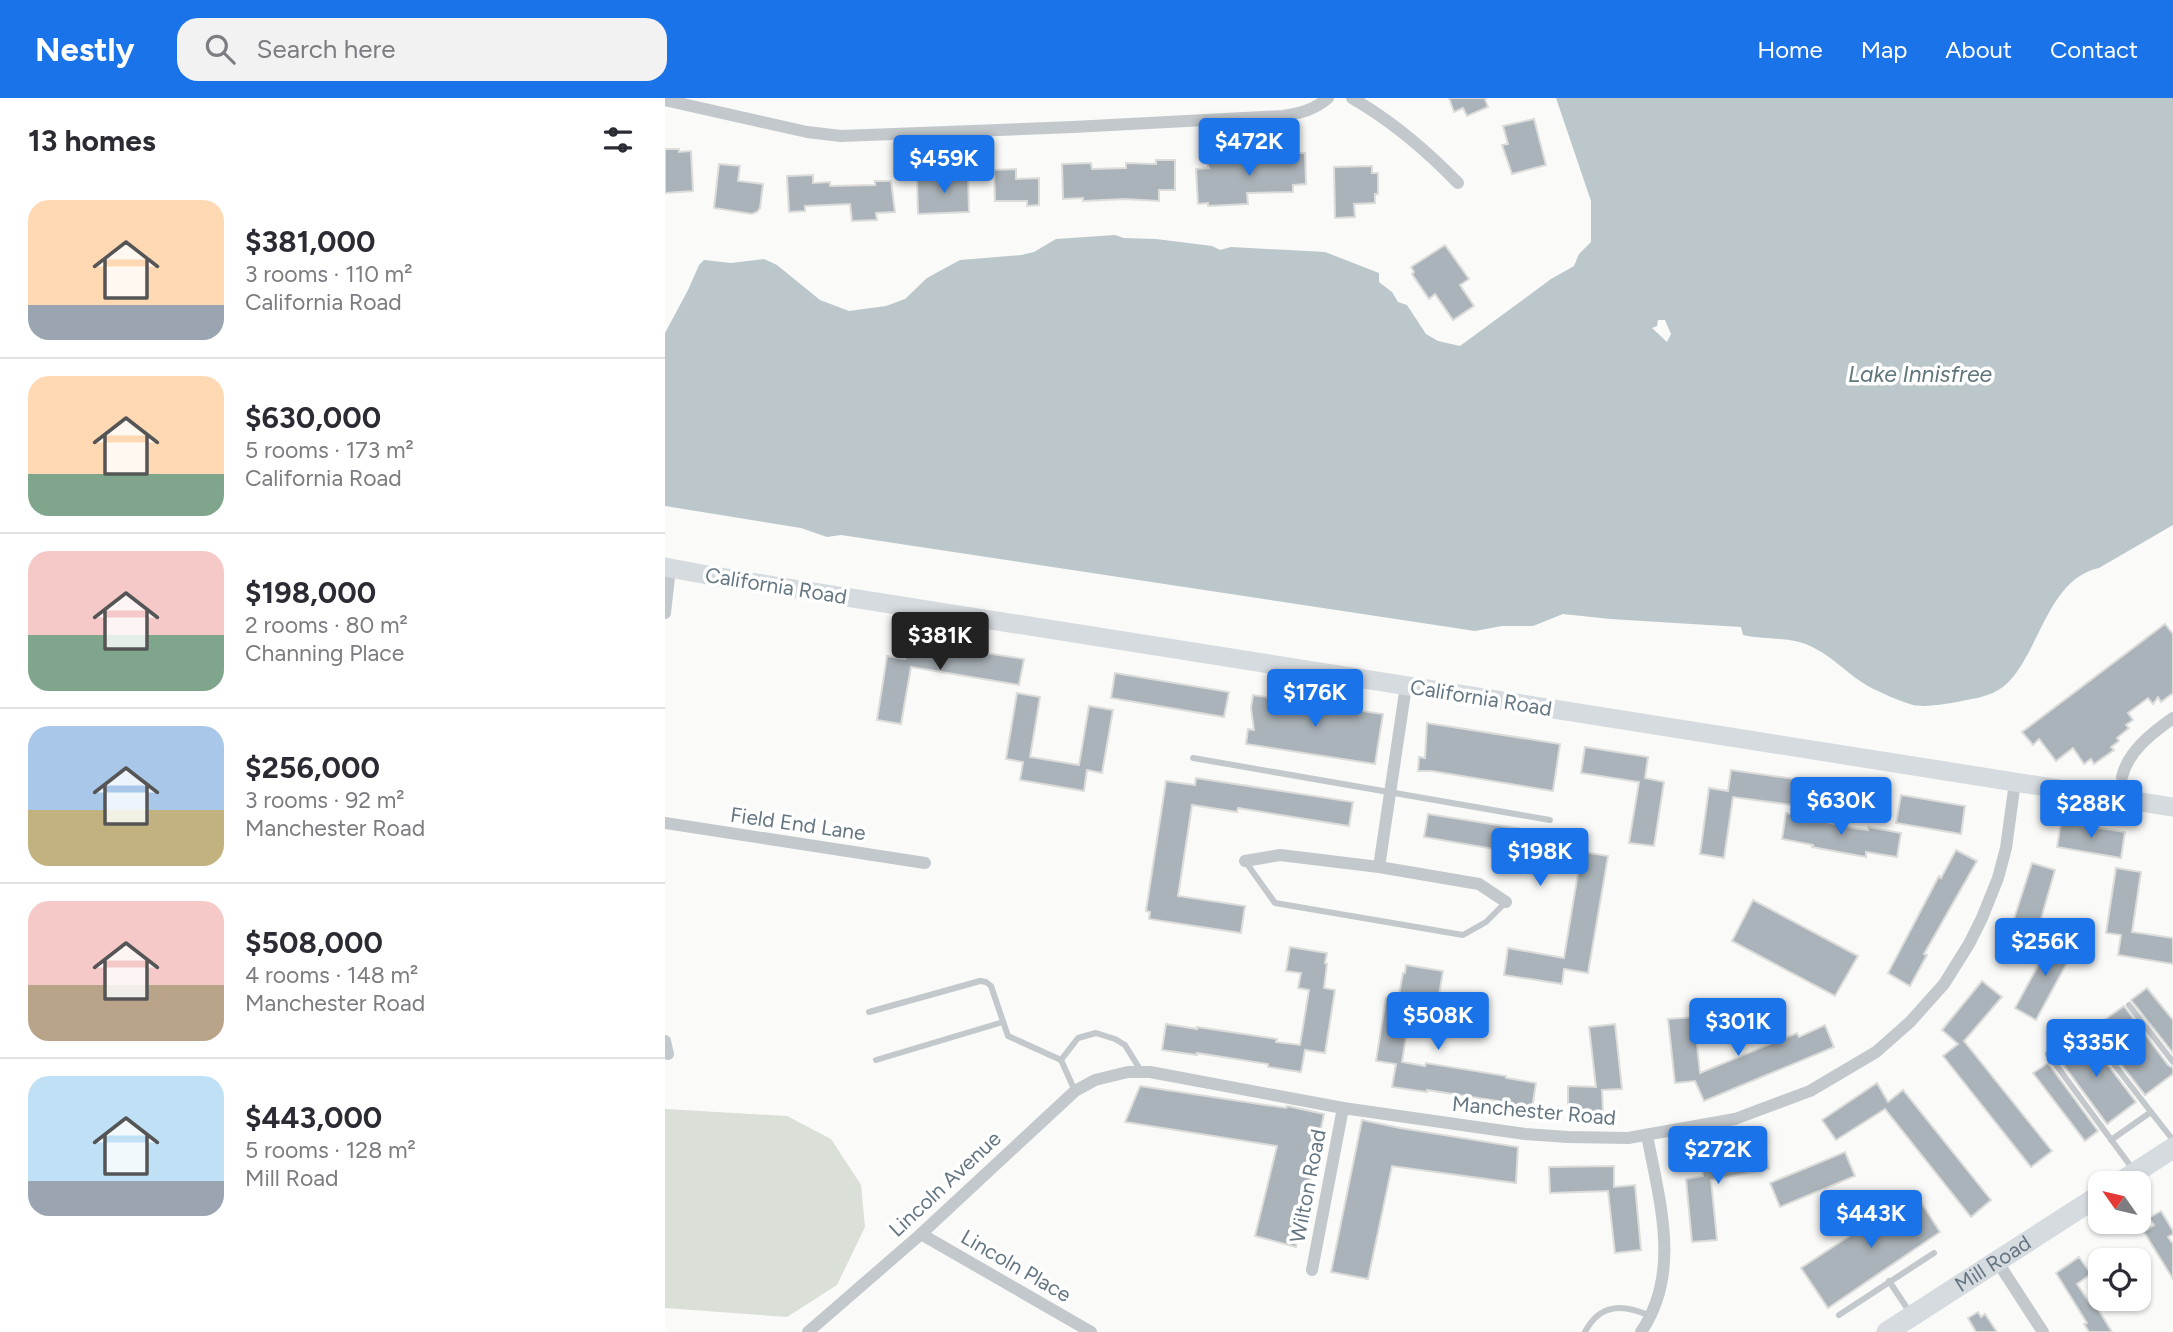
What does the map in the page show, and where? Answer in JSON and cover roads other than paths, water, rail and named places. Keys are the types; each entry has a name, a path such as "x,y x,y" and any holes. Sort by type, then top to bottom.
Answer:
{"main road":[{"name":"California Road","path":"668,567 2173,807"},
{"path":"2138,1171 2172,1149"},
{"name":"Mill Road","path":"1887,1332 2088,1203"}],"street":[{"path":"665,100 697,102 807,132 841,136 1283,116 1304,113 1328,98"},
{"path":"1352,98 1380,114 1431,155 1458,183"},
{"path":"665,614 668,567"},
{"path":"1379,867 1406,686"},
{"path":"2122,777 2125,766 2136,750 2173,718"},
{"name":"Manchester Road","path":"1115,1075 1150,1072 1343,1108 1569,1138 1628,1138 1735,1119 1810,1091 1876,1052 1910,1022 1944,984 1969,944 1998,878 2006,848 2015,782"},
{"name":"Field End Lane","path":"665,823 925,863"},
{"path":"1245,862 1280,855 1379,867 1479,884 1506,902"},
{"name":"Lincoln Avenue","path":"808,1332 921,1234 1075,1091 1095,1080 1115,1075"},
{"name":"Wilton Road","path":"1312,1270 1343,1108"},
{"path":"1641,1332 1661,1288 1666,1249 1647,1135"},
{"name":"Lincoln Place","path":"921,1234 1091,1332"},
{"path":"1997,1261 2043,1332"}],"lane":[{"path":"1193,758 1550,820"},
{"path":"1245,862 1275,904 1463,935 1486,922 1506,902"},
{"path":"869,1013 980,981 986,982 991,986 1008,1035 1061,1060 1075,1091"},
{"path":"2129,1005 2173,1062"},
{"path":"876,1060 1003,1022"},
{"path":"1061,1060 1078,1038 1096,1033 1125,1045 1142,1072"},
{"path":"2090,1033 2151,1112 2172,1149"},
{"path":"2048,1054 2111,1140 2124,1171"},
{"path":"2111,1140 2151,1112"},
{"path":"1839,1315 1934,1253"},
{"path":"1889,1281 1912,1316"},
{"path":"1585,1332 1599,1314 1611,1309 1625,1307 1650,1316"}],"water":[{"name":"Lake Innisfree","path":"1556,98 2173,98 2173,525 2069,584 2058,598 2023,663 2003,687 1980,697 1925,706 1913,705 1873,689 1823,653 1807,645 1789,640 1743,635 1741,627 1563,614 1533,626 1502,626 1475,631 841,535 827,537 801,528 665,506 665,333 704,260 731,263 764,259 777,265 820,300 849,311 886,306 905,299 927,278 960,260 1021,255 1034,252 1056,239 1115,235 1212,246 1220,250 1231,247 1325,252 1379,273 1379,282 1392,292 1398,302 1407,305 1426,334 1438,341 1460,346 1551,279 1574,266 1579,254 1591,242 1591,201","holes":["1658,320 1665,320 1671,334 1667,342 1652,328 1657,326"]}]}
